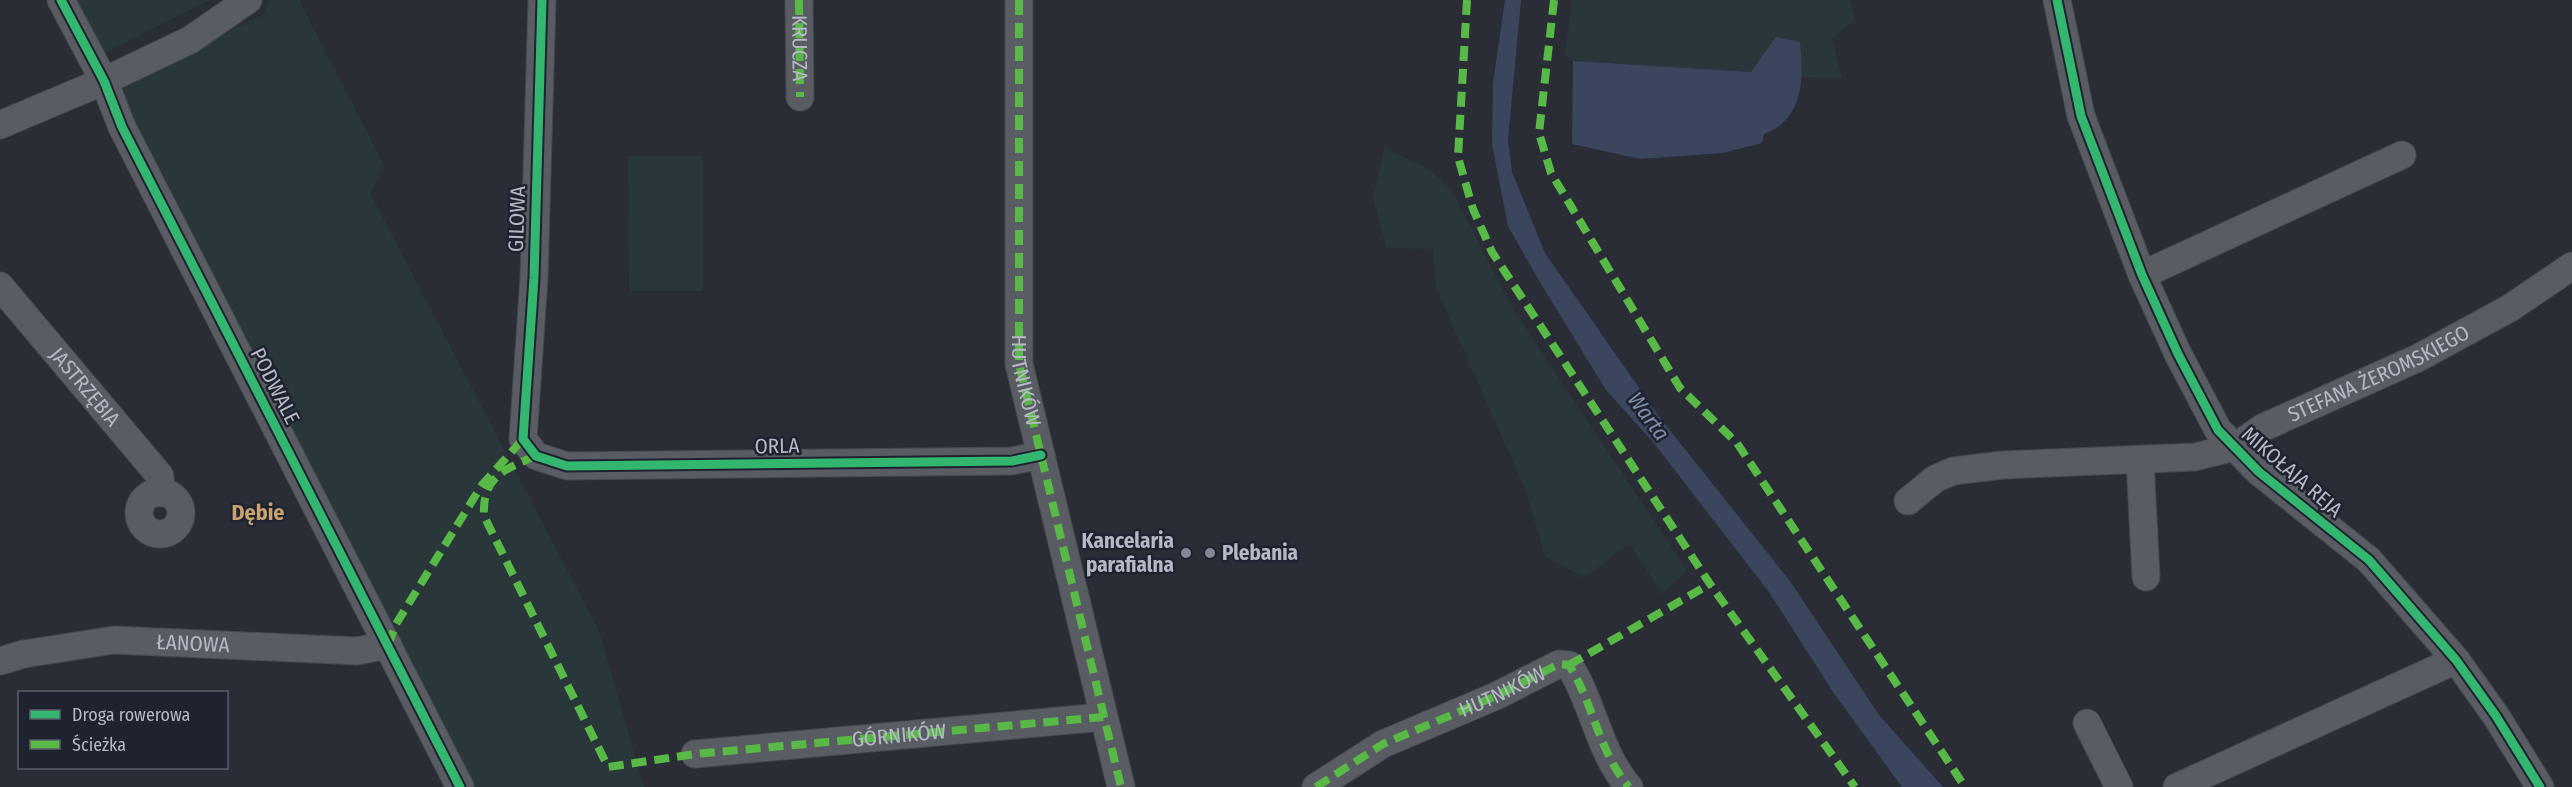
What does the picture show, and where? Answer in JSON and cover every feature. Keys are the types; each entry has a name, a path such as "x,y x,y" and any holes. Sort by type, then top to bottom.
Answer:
{"street":[{"name":"PODWALE","path":"61,0 104,81 122,127 460,787"},
{"path":"0,125 104,81 190,40 248,0"},
{"name":"GILOWA","path":"523,439 534,278 543,0"},
{"name":"KRUCZA","path":"799,0 800,97"},
{"name":"HUTNIKÓW","path":"1019,0 1019,364 1121,787"},
{"name":"MIKOŁAJA REJA","path":"2057,0 2081,116 2142,275 2178,354 2218,430 2259,472 2369,560 2456,660 2496,716 2540,787"},
{"path":"2142,275 2402,155"},
{"name":"STEFANA ŻEROMSKIEGO","path":"1908,501 1935,478 1953,471 2002,465 2195,457 2235,447 2262,428 2418,358 2510,308 2572,266"},
{"name":"JASTRZĘBIA","path":"0,286 160,476 161,492"},
{"name":"ORLA","path":"523,439 536,456 567,466 1012,461 1041,455"},
{"path":"2140,459 2146,577"},
{"name":"ŁANOWA","path":"0,661 114,640 357,651 388,645"},
{"path":"2177,787 2456,660"},
{"name":"HUTNIKÓW","path":"1316,787 1383,744 1497,696 1559,664 1569,665 1579,681 1605,751 1629,787"},
{"name":"GÓRNIKÓW","path":"695,754 1104,717"},
{"path":"2087,723 2119,787"}],"shaded area":[{"path":"75,0 210,0 103,54"},
{"path":"270,0 299,0 385,167 370,193 600,633 644,787 475,787 120,105 124,86 263,14"},
{"path":"1572,0 1850,0 1855,20 1832,38 1842,78 1803,77 1800,42 1751,72 1573,61 1565,54"},
{"path":"1385,148 1427,168 1451,189 1509,302 1687,571 1662,594 1629,544 1584,578 1545,556 1526,491 1436,288 1433,249 1386,248 1373,197"},
{"path":"628,156 703,156 703,291 629,291"}],"water":[{"name":"Warta","path":"1505,0 1521,0 1508,140 1512,172 1545,253 1660,418 1790,581 1879,715 1943,787 1902,787 1833,692 1769,592 1653,442 1606,390 1508,226 1492,144 1493,83"},
{"path":"1776,37 1800,42 1801,83 1794,108 1777,127 1764,134 1762,143 1722,153 1640,159 1572,144 1573,61 1751,72"}],"marked path":[{"path":"799,0 800,97"},
{"path":"1019,0 1019,364 1121,787"},
{"path":"1467,0 1458,157 1473,209 1492,252 1710,584 1855,787"},
{"path":"1554,0 1539,133 1551,173 1680,388 1737,443 1965,787"},
{"path":"388,645 396,624 482,485 523,439"},
{"path":"536,456 514,465 497,476 487,492 484,516 608,767 695,754 1103,717"},
{"path":"1569,665 1710,584"},
{"path":"1316,787 1383,744 1496,696 1559,664 1569,665 1585,695 1610,758 1629,787"}],"cycle path":[{"path":"61,0 104,81 122,127 460,787"},
{"path":"542,0 534,278 523,439 536,456 567,466 1012,461 1041,455"},
{"path":"2057,0 2081,116 2142,275 2178,354 2218,430 2259,472 2369,560 2456,660 2496,716 2540,787"}],"place":[{"name":"Kancelaria parafialna","path":"1186,553"},
{"name":"Plebania","path":"1210,553"}],"district":[{"name":"Dębie","path":"258,512"}]}
